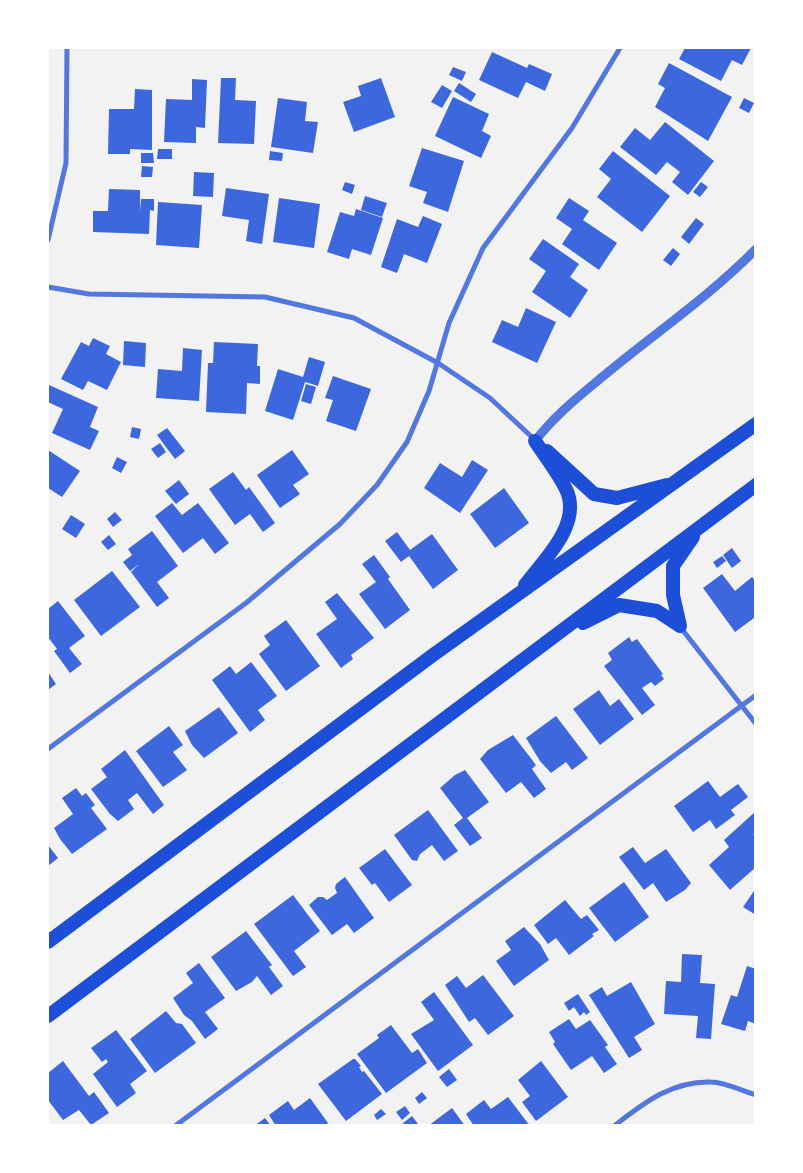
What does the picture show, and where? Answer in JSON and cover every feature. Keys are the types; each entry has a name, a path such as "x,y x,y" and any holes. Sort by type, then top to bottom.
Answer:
{"highway":[{"path":"48,942 433,655 756,424"},
{"path":"535,441 594,494 617,498 675,483"},
{"path":"518,595 559,539 570,516 568,494 535,441"},
{"path":"48,1016 756,485"},
{"path":"680,626 673,595 673,566 700,526"},
{"path":"553,638 619,605 657,611 680,626"}],"street":[{"path":"48,240 66,163 67,48"},
{"path":"48,749 246,603 340,524 377,485 407,442 438,363 447,328 483,248 572,128 620,48"},
{"path":"48,287 89,294 265,297 354,318 438,363 490,398 535,441 551,420 629,354 731,274 756,249"},
{"path":"680,626 756,724"},
{"path":"175,1126 756,696"},
{"path":"614,1126 653,1097 680,1084 712,1082 756,1095"}],"building":[{"path":"685,48 751,48 742,65 732,60 721,81 679,59"},
{"path":"492,52 527,68 529,64 552,74 545,91 526,82 518,98 479,80"},
{"path":"669,63 732,97 708,141 655,107 665,88 658,84"},
{"path":"453,67 466,72 462,81 449,75"},
{"path":"221,78 236,78 235,100 256,101 254,144 218,143"},
{"path":"381,78 395,117 354,132 343,102 361,96 358,86"},
{"path":"192,79 207,80 205,128 196,127 196,143 164,142 166,99 192,100"},
{"path":"459,83 476,94 471,102 454,91"},
{"path":"442,85 452,91 442,108 431,102"},
{"path":"135,89 152,90 152,150 130,149 130,154 108,154 109,109 134,109"},
{"path":"453,97 489,114 482,131 491,136 481,158 435,136"},
{"path":"278,98 307,102 305,121 318,122 313,153 271,147"},
{"path":"744,98 754,103 749,113 739,108"},
{"path":"665,122 714,161 688,195 672,182 680,172 667,162 656,175 620,147 635,128 650,140"},
{"path":"422,148 464,161 448,212 423,203 427,192 409,186"},
{"path":"158,149 172,149 172,159 157,159"},
{"path":"270,151 283,153 282,161 269,160"},
{"path":"613,151 670,196 642,232 597,197 611,179 599,169"},
{"path":"141,153 153,153 154,163 141,163"},
{"path":"142,166 153,167 152,177 141,177"},
{"path":"194,172 214,173 213,197 193,196"},
{"path":"345,182 355,185 352,194 342,190"},
{"path":"701,182 708,187 700,197 693,192"},
{"path":"226,188 269,194 262,244 246,241 249,220 222,216"},
{"path":"109,189 140,190 140,211 141,199 154,199 154,211 150,210 149,234 93,232 93,211 108,211"},
{"path":"365,196 387,203 382,217 361,210"},
{"path":"279,198 320,204 314,248 273,242"},
{"path":"569,198 589,211 583,220 617,243 599,270 562,244 572,229 556,218"},
{"path":"158,202 202,205 199,248 156,245"},
{"path":"356,209 383,218 371,255 352,249 349,259 327,252 340,212 354,216"},
{"path":"423,216 442,224 427,263 404,254 397,273 381,267 397,219 418,227"},
{"path":"696,218 704,224 689,244 681,237"},
{"path":"543,239 579,264 570,277 588,290 570,318 532,292 546,271 529,259"},
{"path":"673,248 680,254 671,266 663,260"},
{"path":"526,308 556,322 537,363 492,342 502,320 518,327"},
{"path":"93,338 110,346 106,354 121,362 107,390 88,381 83,390 61,379 81,342 89,346"},
{"path":"124,341 146,343 145,367 123,365"},
{"path":"214,342 258,344 257,366 260,366 260,384 247,383 246,414 206,412 208,363 213,363"},
{"path":"183,348 202,350 199,401 156,398 158,369 182,371"},
{"path":"309,357 325,362 318,386 305,382 293,420 265,411 278,369 303,377"},
{"path":"333,376 371,389 356,431 326,421 333,400 325,398"},
{"path":"306,384 316,387 311,404 301,401"},
{"path":"49,385 98,407 90,427 99,431 90,450 52,433 63,409 48,402"},
{"path":"132,427 141,429 139,439 130,437"},
{"path":"167,428 185,451 175,459 157,435"},
{"path":"160,443 166,452 158,458 151,449"},
{"path":"48,450 80,471 62,497 48,488"},
{"path":"292,450 309,474 293,485 300,494 280,508 257,475"},
{"path":"117,457 127,462 121,473 112,468"},
{"path":"472,460 488,470 460,513 424,488 440,463 462,477"},
{"path":"233,472 246,490 249,487 275,523 263,532 250,514 235,525 209,489"},
{"path":"179,480 189,494 176,504 165,491"},
{"path":"504,488 529,523 495,548 470,514"},
{"path":"172,503 182,515 198,503 229,543 215,554 203,538 183,553 155,516"},
{"path":"115,512 122,520 113,527 107,519"},
{"path":"71,515 85,524 76,538 62,529"},
{"path":"152,531 178,566 157,582 169,598 157,607 131,572 139,564 130,571 123,562 132,555 128,549"},
{"path":"397,532 410,550 432,534 458,570 433,589 409,556 401,562 385,541"},
{"path":"109,535 116,544 108,550 101,542"},
{"path":"732,548 741,561 732,568 723,555"},
{"path":"374,555 410,610 385,629 359,594 376,582 362,564"},
{"path":"722,556 726,561 717,568 713,562"},
{"path":"112,571 140,607 101,636 74,600"},
{"path":"722,574 735,591 752,577 756,582 756,621 754,618 735,632 703,588"},
{"path":"337,593 374,638 351,655 353,659 341,668 316,634 337,619 325,602"},
{"path":"58,601 85,636 69,648 82,664 70,673 54,651 57,649 48,637 48,609"},
{"path":"286,620 320,666 286,691 259,654 270,645 264,636"},
{"path":"629,637 632,642 637,639 663,674 661,675 664,679 655,686 651,682 642,688 655,705 642,715 604,666 612,660 608,653"},
{"path":"251,662 277,696 258,710 265,720 250,732 212,680 230,666 236,674"},
{"path":"48,672 56,684 48,690"},
{"path":"599,690 610,706 619,699 634,719 600,745 573,709"},
{"path":"219,707 238,733 204,758 192,745 185,731"},
{"path":"556,716 588,758 572,770 566,762 551,773 540,761 526,738"},
{"path":"169,726 183,745 173,752 187,770 163,787 136,751"},
{"path":"513,735 536,765 532,769 546,789 534,798 521,782 506,793 480,759 488,750"},
{"path":"125,750 164,805 153,814 137,793 128,800 134,809 118,821 110,814 91,789 107,777 101,769"},
{"path":"465,770 489,802 467,818 482,838 470,846 454,825 463,818 440,788 455,775"},
{"path":"708,781 720,797 738,784 748,797 731,810 735,815 716,829 710,820 693,832 674,806"},
{"path":"76,788 82,796 86,793 95,805 91,808 107,829 72,854 54,828 73,814 62,798"},
{"path":"428,810 458,851 444,861 432,845 420,854 417,861 412,860 394,835"},
{"path":"756,811 756,833 753,834 756,837 756,867 730,890 709,865 729,847 724,840"},
{"path":"48,845 58,858 48,866"},
{"path":"633,847 645,863 666,849 691,883 685,890 666,902 653,883 644,890 619,857"},
{"path":"385,849 412,885 389,902 375,883 372,885 359,868"},
{"path":"345,877 374,918 354,933 347,924 332,935 309,905 318,897 323,897 327,900 337,893 336,884"},
{"path":"624,882 649,917 615,942 589,908"},
{"path":"756,888 756,915 743,907"},
{"path":"293,895 320,931 294,951 306,967 293,976 254,924"},
{"path":"565,900 581,919 587,915 599,930 569,955 556,938 548,944 534,925"},
{"path":"524,927 540,944 549,960 514,986 496,961 511,950 505,941"},
{"path":"246,931 272,965 269,967 283,986 271,995 257,976 252,982 236,991 211,957"},
{"path":"682,954 702,955 700,983 715,984 711,1039 696,1038 698,1016 664,1014 666,981 681,982"},
{"path":"199,963 225,998 205,1012 218,1029 205,1039 192,1021 184,1015 173,998 193,983 186,973"},
{"path":"747,966 756,969 756,1024 748,1021 745,1031 721,1024 731,995 737,997"},
{"path":"483,975 514,1016 488,1035 475,1018 469,1022 445,985 457,976 466,988"},
{"path":"631,982 655,1024 634,1037 642,1050 629,1058 589,995 602,987 607,996"},
{"path":"434,992 473,1045 438,1071 411,1034 434,1020 421,1002"},
{"path":"578,994 590,1012 586,1015 584,1012 580,1016 574,1007 569,1011 564,1003"},
{"path":"166,1011 176,1023 182,1024 196,1043 155,1073 130,1039"},
{"path":"569,1019 576,1029 590,1020 608,1045 605,1047 617,1064 604,1073 592,1056 571,1070 553,1044 555,1042 549,1032"},
{"path":"391,1025 412,1053 418,1049 427,1063 386,1093 357,1054 379,1038 377,1035"},
{"path":"116,1030 147,1071 130,1084 136,1093 117,1107 93,1074 108,1062 106,1059 102,1062 91,1048"},
{"path":"353,1059 361,1066 359,1067 362,1072 364,1071 382,1094 346,1121 318,1084"},
{"path":"63,1061 89,1096 94,1092 109,1113 91,1125 79,1110 63,1120 48,1100 48,1073"},
{"path":"541,1061 568,1097 536,1121 522,1102 530,1096 518,1080"},
{"path":"449,1069 457,1080 447,1087 439,1077"},
{"path":"422,1092 427,1098 419,1104 415,1098"},
{"path":"508,1097 530,1126 474,1126 466,1114 484,1100 491,1109"},
{"path":"310,1098 328,1123 324,1126 276,1126 269,1115 288,1101 294,1110"},
{"path":"405,1106 410,1113 402,1120 396,1112"},
{"path":"452,1108 465,1126 428,1126"},
{"path":"381,1109 386,1114 377,1120 374,1115"},
{"path":"412,1116 418,1124 404,1126 403,1123"},
{"path":"265,1118 271,1126 254,1126"}]}
